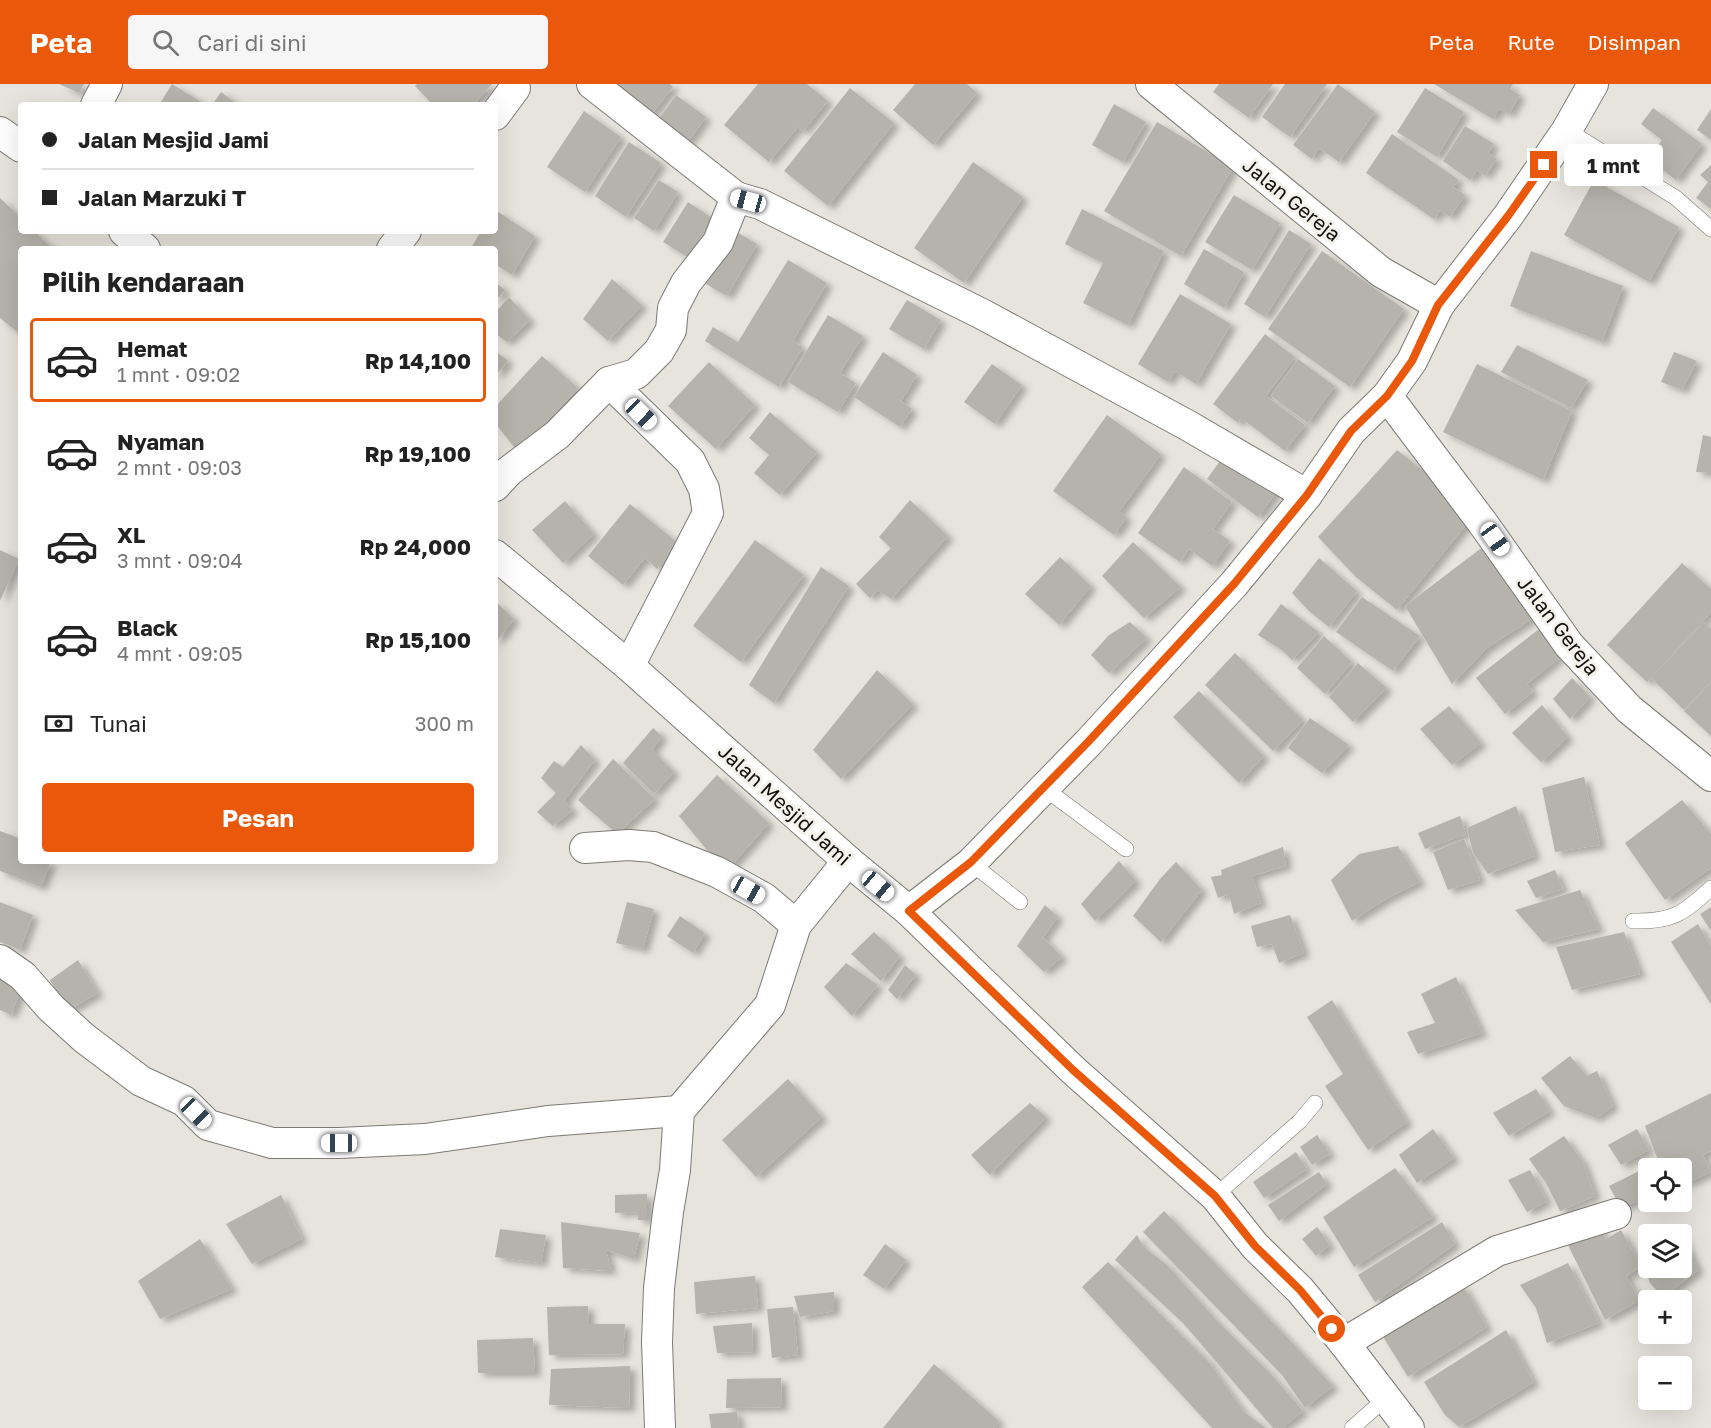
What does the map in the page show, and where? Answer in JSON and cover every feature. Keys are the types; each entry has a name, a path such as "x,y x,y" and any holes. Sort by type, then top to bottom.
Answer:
{"street":[{"path":"98,102 107,84"},
{"path":"592,84 736,197 760,204 982,314 1187,425 1307,495"},
{"name":"Jalan Gereja","path":"1151,84 1381,272 1438,305"},
{"path":"909,911 971,862 1044,788 1234,584 1307,495 1351,431 1387,396 1412,361 1438,305 1508,216 1567,130 1593,84"},
{"path":"498,111 515,88"},
{"path":"0,132 18,145"},
{"path":"498,483 509,471 557,435 609,382 636,374 659,351 671,330 673,308 686,283 718,242 736,197"},
{"path":"128,234 142,246"},
{"path":"394,246 404,234"},
{"path":"609,382 690,461 704,489 708,513 629,666"},
{"name":"Jalan Gereja","path":"1387,396 1482,522 1569,645 1629,709 1711,776"},
{"name":"Jalan Mesjid Jami","path":"498,557 629,666 848,861 909,911 1073,1070 1215,1196 1255,1246 1300,1290 1409,1428"},
{"path":"585,848 629,845 653,847 717,872 764,898 796,925"},
{"path":"660,1428 657,1342 659,1288 675,1170 679,1111 770,1005 796,925 848,861"},
{"path":"0,960 23,976 51,1008 84,1038 141,1081 184,1101 208,1125 272,1143 425,1139 548,1121 679,1111"},
{"path":"1344,1343 1497,1251 1616,1214"}],"lane":[{"path":"1567,130 1676,198 1711,229"},
{"path":"1044,788 1126,849"},
{"path":"971,862 1020,902"},
{"path":"1633,921 1674,917 1711,888"},
{"path":"1215,1196 1300,1121 1315,1103"},
{"path":"1352,1428 1386,1398"}],"building":[{"path":"59,84 84,84 79,93"},
{"path":"172,84 200,101 200,102 161,102"},
{"path":"417,84 492,84 476,102 430,102 415,86"},
{"path":"609,84 670,84 673,87 650,116"},
{"path":"758,84 807,84 828,101 803,131 798,127 769,162 724,125"},
{"path":"915,84 967,84 977,93 933,145 893,110"},
{"path":"1219,84 1273,84 1249,118 1213,92"},
{"path":"1285,84 1327,84 1290,137 1262,117"},
{"path":"1338,84 1375,112 1339,162 1319,148 1312,159 1293,145"},
{"path":"1434,84 1513,84 1510,89 1520,95 1509,114 1499,109 1493,119"},
{"path":"850,88 894,123 828,206 784,171"},
{"path":"1425,88 1464,112 1437,157 1397,132"},
{"path":"221,92 234,102 214,102"},
{"path":"676,95 706,117 685,146 656,123"},
{"path":"1114,104 1146,122 1123,162 1092,145"},
{"path":"1653,108 1702,144 1676,180 1648,159 1662,140 1641,124"},
{"path":"1711,109 1711,140 1697,130"},
{"path":"584,111 621,137 585,192 547,167"},
{"path":"1157,122 1233,167 1181,256 1104,211"},
{"path":"1465,126 1494,144 1488,153 1497,159 1485,176 1477,170 1470,180 1443,161"},
{"path":"1392,134 1459,180 1453,187 1465,195 1450,217 1440,210 1434,219 1366,173"},
{"path":"629,142 661,163 626,217 595,196"},
{"path":"973,162 1023,197 964,283 914,248"},
{"path":"1711,165 1711,209 1696,198 1708,182 1700,175"},
{"path":"659,180 678,192 654,231 634,218"},
{"path":"1594,180 1679,227 1649,282 1564,235"},
{"path":"1234,195 1280,223 1252,270 1205,242"},
{"path":"0,198 18,215 18,234 37,234 50,246 18,246 18,333 0,318"},
{"path":"688,202 717,221 692,260 663,242"},
{"path":"1082,209 1164,251 1128,325 1083,303 1103,263 1065,244"},
{"path":"498,212 535,236 512,275 498,266 498,246 472,246 479,234 498,234"},
{"path":"1289,230 1311,244 1265,317 1244,304"},
{"path":"737,232 757,244 727,296 706,284"},
{"path":"1204,249 1244,272 1224,308 1184,284"},
{"path":"1322,251 1404,309 1350,387 1268,329"},
{"path":"1531,251 1623,286 1602,342 1510,306"},
{"path":"788,260 827,283 793,341 803,347 779,387 705,341 713,327 738,342"},
{"path":"612,279 642,305 608,341 583,319"},
{"path":"498,284 505,290 498,298"},
{"path":"1180,294 1231,324 1196,384 1175,371 1168,382 1138,364"},
{"path":"509,297 530,320 507,342 498,335 498,310"},
{"path":"907,300 941,320 924,349 889,329"},
{"path":"828,315 863,336 840,373 856,383 838,412 788,382"},
{"path":"1265,334 1295,357 1266,396 1305,425 1285,451 1241,418 1238,423 1213,404"},
{"path":"1517,345 1588,380 1571,408 1501,372"},
{"path":"883,352 917,375 901,401 912,409 900,427 854,397"},
{"path":"1674,352 1697,361 1682,390 1661,382"},
{"path":"498,353 508,361 498,373"},
{"path":"542,356 578,388 518,452 498,427 498,404"},
{"path":"1298,359 1335,386 1308,423 1271,396"},
{"path":"709,362 755,405 716,449 668,406"},
{"path":"992,364 1022,385 995,424 964,402"},
{"path":"1477,364 1572,411 1543,480 1443,432"},
{"path":"770,412 817,452 780,495 754,473 769,455 749,438"},
{"path":"1107,415 1161,454 1119,512 1127,517 1114,535 1053,491"},
{"path":"1703,435 1711,437 1711,473 1696,472"},
{"path":"1397,450 1439,483 1470,520 1397,610 1356,577 1318,537"},
{"path":"1225,454 1277,491 1258,517 1207,479"},
{"path":"1184,467 1232,502 1213,529 1230,541 1212,566 1189,549 1180,562 1138,533"},
{"path":"910,500 948,536 891,599 877,590 870,598 856,584 891,548 879,537"},
{"path":"565,501 594,534 563,563 532,530"},
{"path":"630,504 678,543 657,569 645,558 623,585 588,556"},
{"path":"755,540 804,575 741,662 693,626"},
{"path":"1133,542 1181,587 1144,618 1102,576"},
{"path":"1484,546 1533,618 1487,648 1452,684 1405,606"},
{"path":"0,550 18,559 18,561 0,601"},
{"path":"1060,557 1091,586 1059,625 1025,594"},
{"path":"1319,558 1357,591 1329,627 1292,593"},
{"path":"1682,563 1711,589 1711,612 1647,682 1607,645"},
{"path":"821,567 849,586 774,703 749,685"},
{"path":"1362,597 1420,636 1393,671 1336,632"},
{"path":"498,604 514,619 498,639"},
{"path":"1281,604 1319,632 1292,660 1283,651 1258,635"},
{"path":"1130,622 1147,638 1109,673 1091,655 1109,635"},
{"path":"1704,622 1711,629 1711,681 1684,710 1651,678"},
{"path":"1539,629 1559,658 1527,684 1533,692 1505,714 1476,678"},
{"path":"1324,636 1352,662 1325,694 1297,668"},
{"path":"1235,653 1303,720 1273,751 1205,685"},
{"path":"1358,663 1387,688 1353,722 1329,697"},
{"path":"877,670 913,704 841,779 813,750"},
{"path":"1572,678 1590,697 1570,719 1553,699"},
{"path":"1711,682 1711,736 1684,711"},
{"path":"1199,691 1264,756 1239,783 1173,717"},
{"path":"1542,705 1568,737 1541,762 1512,733"},
{"path":"1449,706 1481,743 1452,765 1420,729"},
{"path":"1310,718 1349,745 1322,773 1288,748"},
{"path":"653,728 662,736 652,750 674,772 654,794 623,763"},
{"path":"581,745 595,760 564,801 573,810 553,826 537,812 556,793 541,778 554,761 563,767"},
{"path":"613,759 655,799 617,834 578,800"},
{"path":"717,775 769,823 730,867 707,850 679,816"},
{"path":"1584,777 1600,845 1555,852 1542,788"},
{"path":"1682,800 1711,834 1711,868 1665,900 1625,843"},
{"path":"1516,806 1535,856 1488,874 1473,853 1467,828"},
{"path":"1460,816 1466,834 1425,849 1418,833"},
{"path":"0,831 18,838 18,864 50,864 41,887 0,871"},
{"path":"1464,839 1480,880 1448,890 1433,852"},
{"path":"1398,846 1420,882 1386,899 1352,921 1331,880 1359,854"},
{"path":"1283,847 1286,866 1252,876 1261,903 1234,914 1229,894 1218,898 1211,877 1222,875 1221,870"},
{"path":"1119,861 1136,881 1095,921 1081,904"},
{"path":"1176,862 1202,890 1161,942 1133,916 1160,879"},
{"path":"1555,870 1563,889 1536,898 1527,881"},
{"path":"1580,890 1599,929 1543,942 1515,910"},
{"path":"0,902 33,915 20,950 0,942"},
{"path":"627,902 654,909 643,949 616,943"},
{"path":"1045,905 1058,917 1043,937 1062,957 1044,972 1017,946"},
{"path":"1711,907 1711,931 1700,914"},
{"path":"1290,915 1304,953 1279,963 1272,944 1257,947 1251,926"},
{"path":"680,916 705,933 693,953 667,936"},
{"path":"1698,924 1711,947 1711,1004 1671,942"},
{"path":"874,932 900,956 881,981 851,954"},
{"path":"1624,932 1640,974 1572,990 1556,947"},
{"path":"78,960 98,993 67,1011 50,980"},
{"path":"846,963 878,985 852,1016 824,987"},
{"path":"905,965 916,975 897,999 888,990"},
{"path":"0,970 25,980 11,1015 0,1010"},
{"path":"1456,977 1482,1033 1418,1054 1407,1032 1435,1023 1421,994"},
{"path":"1332,1000 1407,1122 1368,1150 1325,1086 1343,1074 1307,1017"},
{"path":"1570,1056 1587,1076 1597,1071 1613,1106 1596,1118 1564,1106 1541,1078"},
{"path":"788,1079 822,1117 756,1177 722,1140"},
{"path":"1536,1089 1550,1111 1509,1136 1493,1113"},
{"path":"1711,1093 1711,1151 1703,1155 1711,1172 1692,1181 1692,1158 1657,1158 1645,1126"},
{"path":"1030,1103 1046,1117 990,1175 971,1155"},
{"path":"1433,1129 1454,1158 1417,1183 1399,1155"},
{"path":"1637,1129 1649,1150 1621,1165 1608,1145"},
{"path":"1317,1135 1330,1154 1312,1165 1300,1147"},
{"path":"1564,1136 1583,1162 1595,1196 1560,1211 1546,1183 1529,1159"},
{"path":"1296,1152 1307,1169 1264,1198 1253,1182"},
{"path":"1395,1168 1433,1217 1354,1267 1323,1217"},
{"path":"1530,1170 1547,1201 1527,1212 1508,1180"},
{"path":"1319,1172 1327,1184 1279,1221 1268,1205"},
{"path":"1638,1172 1638,1200 1621,1208 1609,1186"},
{"path":"647,1194 647,1220 638,1220 638,1212 615,1213 615,1195"},
{"path":"281,1195 302,1239 252,1264 226,1224"},
{"path":"1164,1211 1333,1386 1305,1408 1282,1375 1143,1232"},
{"path":"561,1222 640,1233 634,1259 606,1250 611,1271 563,1268"},
{"path":"1442,1222 1455,1244 1375,1302 1358,1275"},
{"path":"1599,1226 1606,1239 1621,1230 1638,1261 1638,1269 1626,1276 1638,1297 1638,1301 1605,1320 1567,1243"},
{"path":"1317,1227 1330,1245 1316,1256 1302,1239"},
{"path":"500,1229 546,1235 541,1263 495,1257"},
{"path":"1137,1235 1143,1246 1167,1265 1303,1411 1282,1428 1273,1428 1183,1323 1115,1260"},
{"path":"200,1239 232,1289 160,1319 138,1281"},
{"path":"885,1244 906,1260 884,1289 863,1275"},
{"path":"1692,1257 1698,1270 1692,1275"},
{"path":"1108,1262 1208,1361 1244,1412 1266,1428 1212,1428 1082,1287"},
{"path":"1568,1263 1599,1323 1547,1343 1536,1308 1520,1285"},
{"path":"755,1276 758,1308 696,1314 694,1282"},
{"path":"1648,1278 1688,1278 1672,1290 1656,1290"},
{"path":"1462,1284 1487,1327 1408,1377 1382,1335"},
{"path":"834,1292 834,1311 800,1317 794,1296"},
{"path":"588,1306 589,1324 625,1324 623,1354 549,1355 547,1307"},
{"path":"793,1307 798,1355 772,1358 767,1309"},
{"path":"752,1323 753,1352 717,1353 713,1326"},
{"path":"1506,1330 1534,1382 1459,1427 1445,1415 1424,1382"},
{"path":"533,1338 535,1373 478,1373 477,1340"},
{"path":"934,1364 999,1421 993,1428 883,1428"},
{"path":"630,1366 629,1408 549,1405 551,1369"},
{"path":"781,1378 782,1407 726,1408 727,1379"},
{"path":"737,1412 739,1428 711,1428 709,1414"}],"route":[{"path":"1332,1329 1278,1266 1255,1246 1215,1196 1073,1070 909,911 971,862 1088,742 1234,584 1307,495 1351,431 1387,396 1412,361 1438,305 1508,216 1544,165"}]}
